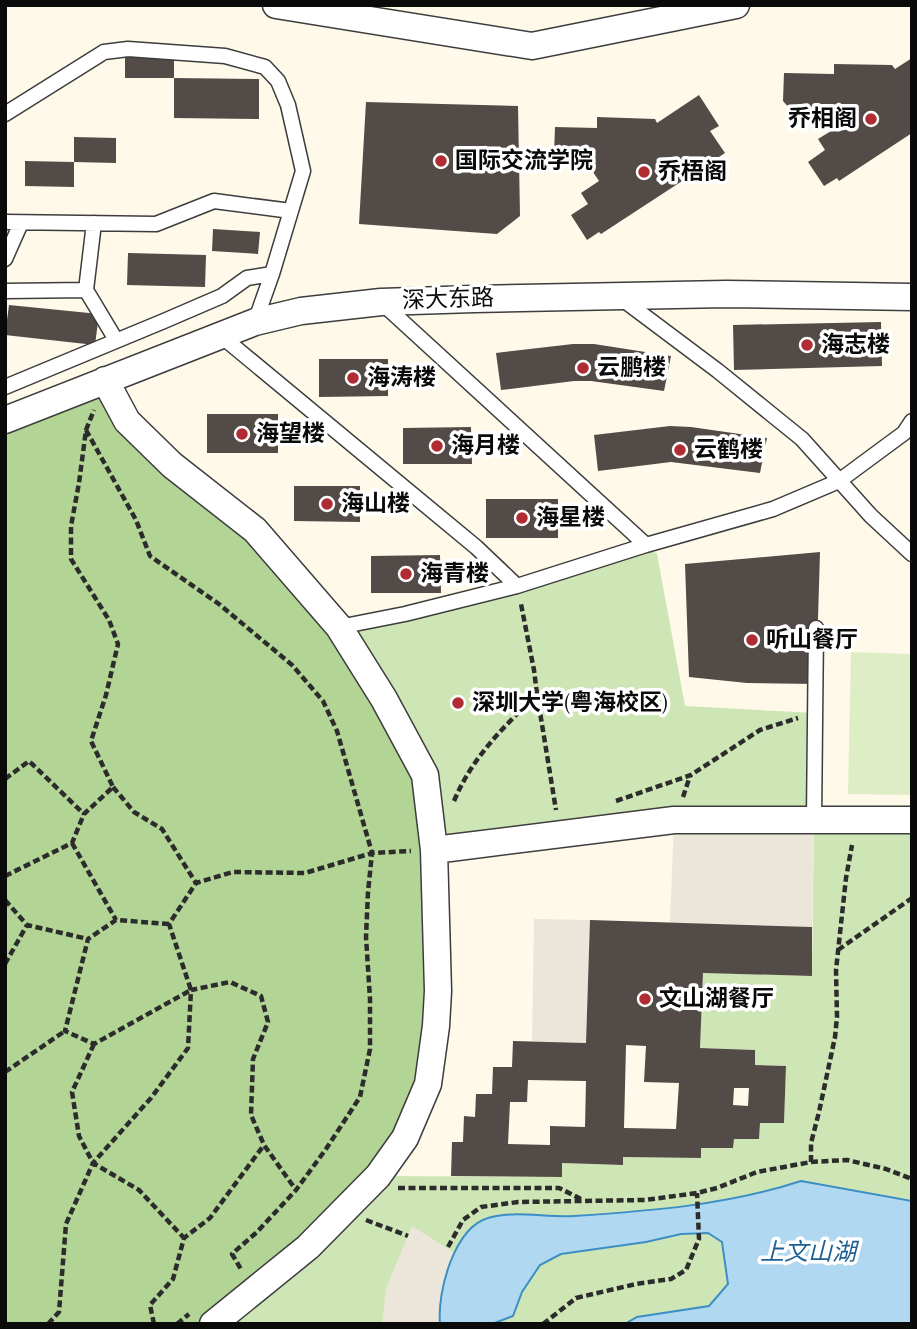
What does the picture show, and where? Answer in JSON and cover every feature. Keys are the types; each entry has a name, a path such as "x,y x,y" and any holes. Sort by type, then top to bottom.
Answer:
{"street":[{"path":"276,5 532,46 624,17 736,5"},
{"name":"深大东路","path":"5,420 220,335 256,322 301,311 381,302 474,299 726,295 912,297"},
{"path":"105,380 127,421 172,465 255,530 339,627 384,699 425,775 434,850 438,991 436,1026 428,1084 405,1138 378,1175 308,1247 213,1324"},
{"path":"434,850 674,820 912,820"}],"lane":[{"path":"5,114 104,52 128,49 225,56 265,67 278,81 288,104 303,171 256,322"},
{"path":"5,222 156,224 214,201 291,211"},
{"path":"5,259 21,223"},
{"path":"93,223 86,290 116,341"},
{"path":"5,387 222,296 247,278 272,274"},
{"path":"5,291 86,290"},
{"path":"618,296 718,371 802,439 871,516 912,554"},
{"path":"381,302 646,545"},
{"path":"220,335 476,547 517,586"},
{"path":"339,627 405,614 517,586 646,545 773,509 839,481 904,433 912,421"},
{"path":"814,820 816,628"}],"path":[{"path":"105,380 86,430 71,526 71,559 108,620 118,644 106,695 91,741 113,787 134,812 162,829 195,883"},
{"path":"86,430 136,520 150,556 219,604 292,665 323,701 337,731 372,853 366,937 370,1049 360,1097 296,1190 257,1232 232,1254 254,1291"},
{"path":"517,586 534,670 560,835"},
{"path":"454,803 463,779 495,736 537,694"},
{"path":"606,804 691,775 760,730 815,713"},
{"path":"5,779 29,761 84,814"},
{"path":"5,876 72,843 84,814 113,787"},
{"path":"811,1162 811,1143 835,1037 838,950 846,878 857,820"},
{"path":"72,843 116,920"},
{"path":"169,924 195,883 233,872 305,873 372,853 434,850"},
{"path":"838,950 912,898"},
{"path":"5,900 27,925 88,939"},
{"path":"5,1072 65,1031 88,939 116,920 169,924"},
{"path":"48,1324 59,1312 66,1224 93,1163 151,1098 188,1048 191,990 169,924"},
{"path":"5,964 27,925"},
{"path":"184,1238 139,1190 93,1163 79,1136 72,1092 93,1044 191,990 230,982 261,996 268,1021 253,1059 251,1115 264,1145 296,1190"},
{"path":"65,1031 93,1044"},
{"path":"153,1324 150,1305 173,1279 184,1238 210,1218 264,1145"},
{"path":"448,1247 463,1220 481,1207 519,1202 645,1200 697,1195 757,1171 811,1162 847,1160 886,1169 912,1179"},
{"path":"366,1188 559,1188 586,1202"},
{"path":"543,1323 576,1298 671,1279 686,1270 699,1239 697,1195"},
{"path":"343,1211 408,1236"}],"green space":[{"path":"105,380 339,627 425,775 438,991 405,1138 213,1324 5,1324 5,420"},
{"path":"646,545 657,554 685,706 815,713 815,819 912,820 912,1324 213,1324 378,1176 561,1177 562,1163 622,1165 623,1157 701,1158 701,1148 733,1148 734,1139 759,1139 760,1123 784,1123 786,1066 755,1065 755,1050 700,1048 703,973 812,976 814,820 434,850 339,627"},
{"path":"851,652 912,654 912,795 848,794"}],"shaded area":[{"path":"674,820 814,820 812,927 670,922"},
{"path":"534,919 590,920 586,1043 532,1041"},
{"path":"412,1226 455,1253 443,1283 440,1324 382,1324 386,1288"}],"water":[{"name":"上文山湖","path":"801,1181 912,1201 912,1324 625,1324 637,1317 709,1306 728,1284 722,1242 708,1233 681,1234 646,1242 561,1254 540,1265 522,1292 513,1316 492,1324 440,1324 441,1295 457,1247 476,1224 488,1218 519,1214 574,1216 660,1209 745,1196"}],"building":[{"path":"125,56 174,57 174,78 125,78"},
{"name":"乔相阁","path":"912,58 912,133 839,181 837,178 824,186 808,162 825,150 818,139 836,128 824,110 790,109 783,101 784,73 834,74 834,64 892,65 895,69"},
{"path":"174,78 259,79 259,119 174,118"},
{"name":"乔梧阁","path":"699,95 719,126 710,131 725,153 601,234 599,232 587,240 571,215 588,204 581,193 599,181 587,163 561,163 554,154 555,127 597,128 597,117 655,119 657,123"},
{"name":"国际交流学院","path":"366,102 518,106 520,216 497,234 359,224"},
{"path":"74,137 116,138 116,163 74,162"},
{"path":"25,161 74,162 74,187 25,186"},
{"path":"213,229 260,232 258,254 212,251"},
{"path":"128,253 206,255 205,287 127,285"},
{"path":"9,305 99,314 95,345 5,335"},
{"name":"海志楼","path":"881,322 882,366 734,370 733,325"},
{"name":"云鹏楼","path":"594,344 671,356 664,391 591,381 501,390 496,353"},
{"name":"海涛楼","path":"319,359 388,359 388,396 319,397"},
{"name":"海望楼","path":"207,414 278,414 278,453 207,453"},
{"name":"云鹤楼","path":"670,426 767,438 760,473 671,462 598,471 594,435"},
{"name":"海月楼","path":"471,427 472,464 403,464 403,428"},
{"name":"海山楼","path":"294,486 360,486 360,522 294,521"},
{"name":"海星楼","path":"486,499 558,499 558,538 486,538"},
{"name":"听山餐厅","path":"820,552 816,684 747,683 689,677 685,564"},
{"name":"海青楼","path":"440,555 441,593 371,593 371,556"},
{"path":"590,920 812,927 812,976 703,973 700,1048 755,1050 755,1065 786,1066 784,1123 760,1123 759,1139 734,1139 733,1148 701,1148 701,1158 623,1157 623,1165 562,1163 562,1177 451,1176 452,1142 463,1142 464,1116 475,1117 476,1094 492,1094 493,1067 512,1067 513,1041 586,1043","holes":["626,1045 646,1046 644,1082 679,1083 676,1129 624,1128","528,1080 586,1081 585,1127 550,1126 550,1145 508,1144 510,1102 527,1102","734,1088 749,1088 748,1106 733,1105"]}],"place":[{"name":"乔相阁","path":"871,119"},
{"name":"国际交流学院","path":"441,161"},
{"name":"乔梧阁","path":"644,172"},
{"name":"海志楼","path":"807,345"},
{"name":"云鹏楼","path":"583,368"},
{"name":"海涛楼","path":"353,378"},
{"name":"海望楼","path":"242,434"},
{"name":"海月楼","path":"437,446"},
{"name":"云鹤楼","path":"680,450"},
{"name":"海山楼","path":"327,504"},
{"name":"海星楼","path":"522,518"},
{"name":"海青楼","path":"406,574"},
{"name":"听山餐厅","path":"752,640"},
{"name":"深圳大学(粤海校区)","path":"458,703"},
{"name":"文山湖餐厅","path":"645,999"}]}
